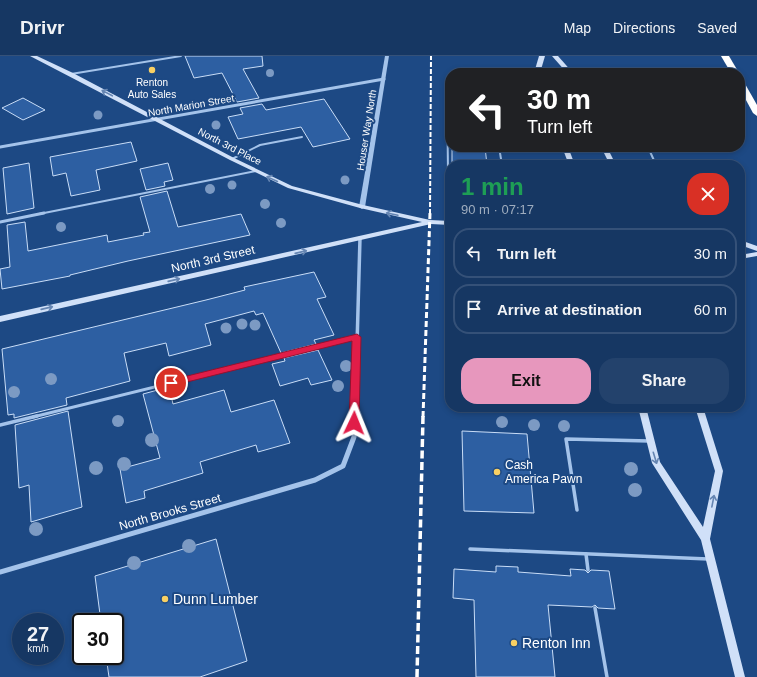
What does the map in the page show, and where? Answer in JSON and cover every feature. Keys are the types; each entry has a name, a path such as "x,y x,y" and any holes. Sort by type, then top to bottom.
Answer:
{"highway":[{"path":"725,56 732,68"},
{"path":"745,91 757,113"}],"main road":[{"name":"North 3rd Place","path":"34,56 232,159 296,189 362,207 430,222"},
{"path":"538,68 542,56"},
{"path":"555,56 566,68"},
{"path":"430,222 445,223"},
{"name":"North 3rd Street","path":"0,319 430,222"},
{"path":"745,244 757,250"},
{"path":"745,247 757,250"},
{"path":"745,255 757,254"},
{"path":"643,412 656,463 705,539 740,677"},
{"path":"701,412 719,471 705,539"}],"street":[{"name":"Houser Way North","path":"362,207 387,56"},
{"name":"North Marion Street","path":"0,147 384,79"},
{"path":"357,337 360,238"},
{"name":"North Brooks Street","path":"0,572 315,480 343,466 354,437 357,337"}],"lane":[{"path":"71,74 181,56"},
{"path":"232,159 260,144 302,137"},
{"path":"0,222 256,171"},
{"path":"0,425 357,337"},
{"path":"577,510 566,439 651,441"},
{"path":"470,549 710,559"},
{"path":"586,554 588,570"},
{"path":"595,608 607,677"}],"building":[{"path":"185,56 262,56 263,66 243,69 259,98 237,102 222,73 194,78"},
{"path":"23,98 45,110 23,120 2,108"},
{"path":"324,99 350,139 313,147 301,127 238,139 228,117 243,114 240,108 262,104 266,110"},
{"path":"131,142 137,161 96,170 100,190 71,196 66,173 53,176 50,157"},
{"path":"452,152 486,152 486,160 452,160"},
{"path":"29,163 34,208 7,214 3,168"},
{"path":"168,163 173,180 164,182 165,186 146,190 140,169"},
{"path":"167,191 178,227 241,214 250,235 128,261 70,276 2,289 0,269 10,267 7,225 25,222 28,251 107,235 108,242 144,235 143,233 150,232 140,197"},
{"path":"314,272 326,297 317,299 334,335 314,340 316,344 281,353 263,313 256,315 254,311 205,324 211,345 169,356 166,343 124,353 130,381 66,398 67,405 14,418 14,414 8,415 2,349 206,300 245,290 244,287"},
{"path":"318,350 332,380 311,385 308,378 280,386 272,364 285,361 284,358"},
{"path":"169,387 173,404 224,390 231,412 274,400 290,443 258,452 256,445 200,462 203,473 144,491 145,498 126,503 120,469 160,458 143,394"},
{"path":"68,411 82,507 31,522 29,485 19,488 15,425"},
{"name":"Cash America Pawn","path":"462,431 527,434 534,513 464,511"},
{"name":"Dunn Lumber","path":"216,539 247,661 200,677 109,677 107,665 124,665 124,613 100,613 95,576"},
{"name":"Renton Inn","path":"496,566 518,567 518,572 571,576 570,569 585,570 588,573 591,570 609,571 615,609 598,608 595,605 592,607 548,605 555,677 476,677 474,600 453,598 454,569 496,572"}],"railway":[{"path":"430,214 431,56"},
{"path":"423,417 430,213"},
{"path":"417,677 423,416"}],"place":[{"name":"Renton Auto Sales","path":"152,70"},
{"name":"Cash America Pawn","path":"497,472"},
{"name":"Dunn Lumber","path":"165,599"},
{"name":"Renton Inn","path":"514,643"}],"route":[{"path":"171,383 357,337 354,423"}]}
